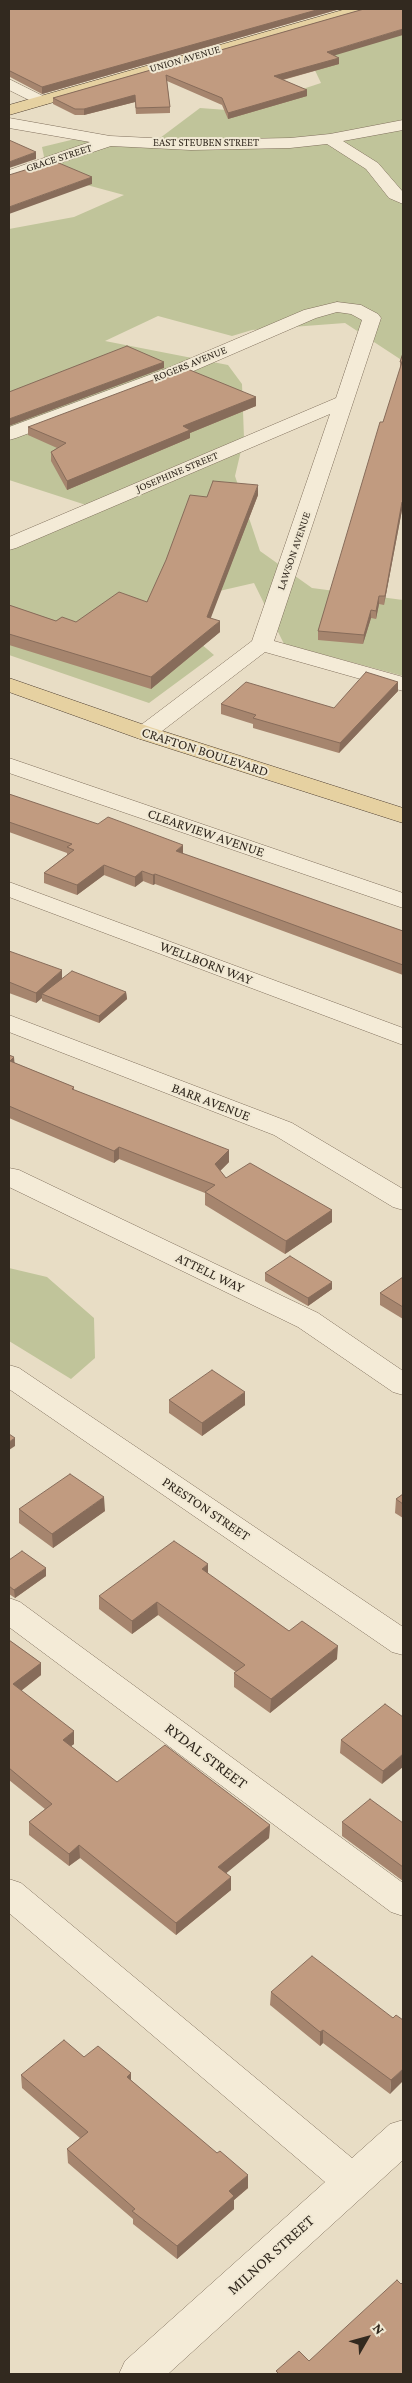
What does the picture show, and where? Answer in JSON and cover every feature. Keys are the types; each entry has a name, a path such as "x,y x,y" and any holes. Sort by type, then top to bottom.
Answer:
{"main road":[{"name":"UNION AVENUE","path":"9,110 361,9"},
{"name":"CRAFTON BOULEVARD","path":"9,685 146,733 403,816"}],"street":[{"path":"9,84 42,101"},
{"name":"EAST STEUBEN STREET","path":"9,124 110,141 192,145 290,143 330,139 403,125"},
{"path":"330,139 372,166 395,194 403,199"},
{"name":"GRACE STREET","path":"9,175 110,141"},
{"name":"ROGERS AVENUE","path":"9,434 175,372 310,314 337,307 356,309 372,318"},
{"name":"LAWSON AVENUE","path":"262,644 372,318"},
{"name":"JOSEPHINE STREET","path":"9,544 345,401"},
{"path":"146,733 262,644 403,684"},
{"name":"CLEARVIEW AVENUE","path":"9,765 403,901"},
{"name":"WELLBORN WAY","path":"9,889 403,1037"},
{"name":"BARR AVENUE","path":"9,1022 283,1130 403,1201"},
{"name":"ATTELL WAY","path":"9,1176 308,1320 403,1385"},
{"name":"PRESTON STREET","path":"9,1375 403,1643"},
{"name":"RYDAL STREET","path":"9,1610 403,1902"},
{"path":"9,1893 352,2181"},
{"name":"MILNOR STREET","path":"139,2374 403,2136"}],"green space":[{"path":"403,29 403,361 345,323 252,330 232,336 158,316 105,341 228,365 242,384 244,438 235,476 260,551 312,588 403,600 403,676 284,644 254,583 193,597 171,618 214,655 149,703 9,655 9,537 86,505 9,480 9,229 74,217 124,195 72,181 47,171 42,147 75,139 148,147 200,108 227,110 266,101 321,83 310,60"},
{"path":"9,1268 47,1277 94,1318 95,1358 71,1379 9,1341"}],"building":[{"path":"9,9 320,9 42,87 10,71 9,73"},
{"path":"364,9 403,9 403,29 327,52 339,58 274,76 307,90 228,113 222,98 166,75 170,107 136,108 135,95 84,109 75,109 53,98"},
{"path":"9,140 36,152 9,162"},
{"path":"54,161 92,177 9,207 9,175"},
{"path":"127,346 164,362 9,419 9,392"},
{"path":"403,353 403,502 385,596 379,596 376,611 371,610 364,635 318,631 380,422 383,422 402,362 400,362"},
{"path":"185,368 256,397 183,426 190,430 67,481 51,452 66,443 28,427"},
{"path":"213,481 258,485 207,617 220,621 151,677 9,634 9,605 56,621 62,617 76,622 119,592 147,602 166,560 190,495 207,497"},
{"path":"366,672 398,682 340,743 253,718 256,715 221,704 246,682 334,708"},
{"path":"9,794 98,824 108,817 183,845 176,851 403,931 403,965 155,874 142,871 135,877 104,865 77,885 44,873 74,850 67,847 72,844 9,822"},
{"path":"9,951 62,970 36,993 9,982"},
{"path":"72,971 126,992 99,1016 42,994"},
{"path":"9,1055 14,1057 10,1061 74,1087 72,1089 229,1150 215,1164 226,1178 250,1163 332,1210 286,1241 205,1192 215,1185 119,1147 114,1151 9,1106"},
{"path":"290,1256 332,1282 308,1298 265,1273"},
{"path":"403,1277 403,1307 380,1293"},
{"path":"212,1370 245,1392 202,1423 169,1400"},
{"path":"9,1434 15,1438 9,1442"},
{"path":"70,1474 104,1497 52,1534 19,1509"},
{"path":"403,1494 403,1504 396,1499"},
{"path":"174,1541 208,1564 202,1569 289,1631 302,1621 338,1646 271,1699 234,1673 245,1665 157,1602 132,1621 99,1596"},
{"path":"22,1551 46,1568 14,1590 9,1586 9,1560"},
{"path":"9,1640 41,1663 13,1684 74,1731 63,1740 117,1782 165,1745 270,1825 218,1867 231,1877 176,1923 79,1845 69,1854 29,1822 52,1804 9,1768"},
{"path":"385,1704 403,1717 403,1754 383,1771 341,1740"},
{"path":"370,1799 403,1823 403,1867 342,1822"},
{"path":"312,1956 393,2018 396,2015 403,2020 403,2069 391,2080 323,2030 320,2032 271,1992"},
{"path":"64,2040 84,2057 98,2046 131,2073 127,2077 217,2153 220,2151 248,2175 229,2191 234,2196 177,2246 132,2211 135,2209 67,2149 88,2132 21,2075"},
{"path":"397,2280 401,2284 403,2282 403,2374 279,2374 276,2371 299,2351 309,2361"}]}
